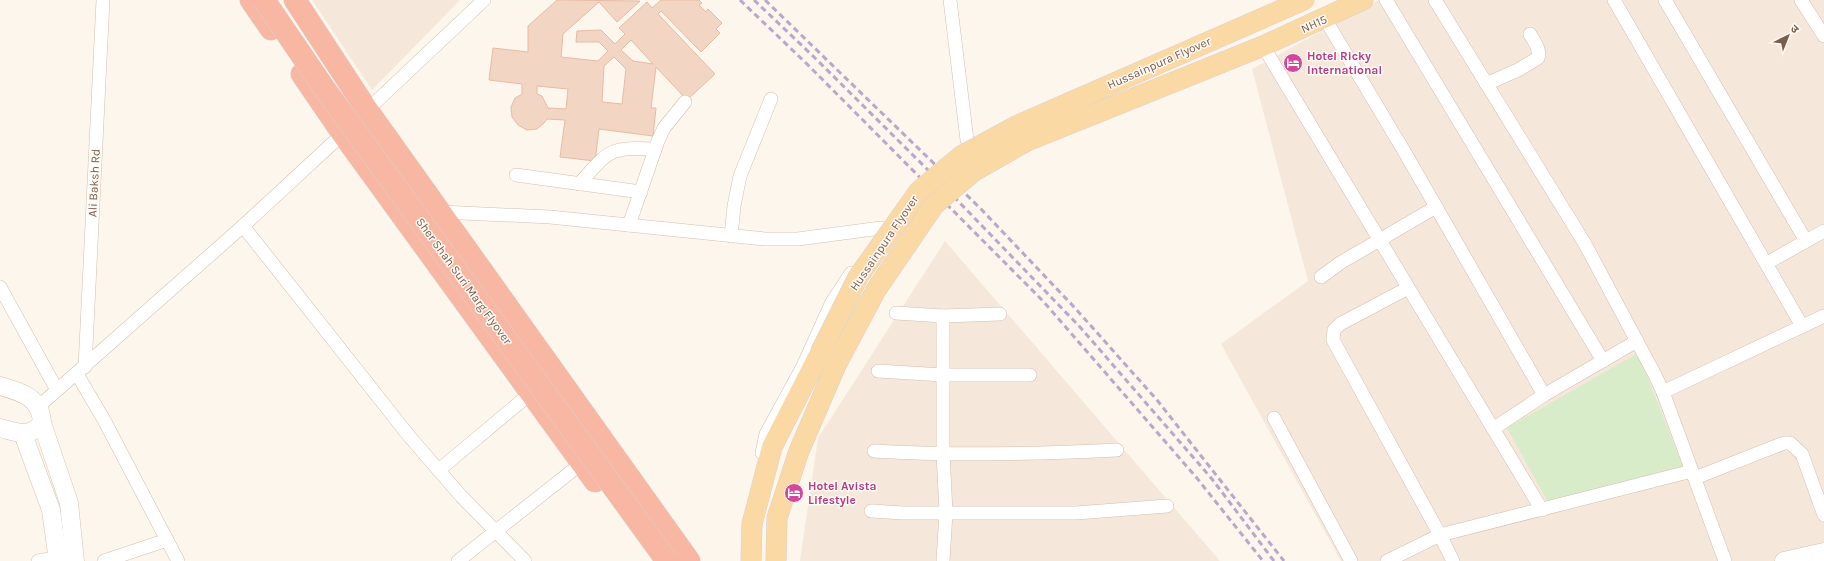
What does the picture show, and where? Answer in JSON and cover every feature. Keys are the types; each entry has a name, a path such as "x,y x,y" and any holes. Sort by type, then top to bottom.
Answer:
{"highway":[{"path":"251,0 342,134 654,561"},
{"name":"Sher Shah Suri Marg Flyover","path":"264,0 324,88 667,561"},
{"name":"Sher Shah Suri Marg Flyover","path":"281,0 334,80 680,561"},
{"path":"294,0 367,110 689,561"}],"main road":[{"name":"Hussainpura Flyover","path":"751,561 752,524 772,447 858,277 920,191 961,156 1018,124 1304,0"},
{"name":"NH15","path":"1257,48 1363,0"},
{"name":"Hussainpura Flyover","path":"776,561 777,518 799,451 836,365 876,290 934,205 974,171 1028,141 1257,48"},
{"path":"0,386 23,393 31,399 40,415 69,503 66,558"},
{"path":"0,428 23,434 31,433 40,415"},
{"path":"23,434 51,510 66,558"},
{"path":"1784,561 1824,552"}],"street":[{"name":"Ali Baksh Rd","path":"81,370 103,0"},
{"path":"40,415 57,390 243,226 484,0"},
{"path":"950,0 967,140"},
{"path":"1386,0 1603,361"},
{"path":"1435,0 1585,244 1663,392 1725,561"},
{"path":"1614,0 1802,326"},
{"path":"1665,0 1806,241"},
{"path":"1801,0 1824,36"},
{"path":"1325,18 1544,395"},
{"path":"1486,84 1518,70 1538,58 1540,54 1530,34"},
{"path":"1257,48 1381,240 1408,288 1542,510"},
{"path":"731,236 734,206 740,176 771,99"},
{"path":"629,225 655,149 664,128 685,102"},
{"path":"579,184 605,155 611,151 627,148 655,149"},
{"path":"516,175 641,192"},
{"path":"1321,277 1340,263 1436,207"},
{"path":"440,212 550,217 765,239 798,239 881,228 832,302 802,366 766,434 742,544 751,561"},
{"path":"243,226 409,436 462,496 525,561"},
{"path":"1767,263 1824,232"},
{"path":"0,287 57,390"},
{"path":"1408,288 1340,324 1334,330 1333,340 1453,561"},
{"path":"896,312 943,316 1000,314"},
{"path":"943,316 942,453 946,512 943,561"},
{"path":"1663,392 1824,316"},
{"path":"1493,429 1544,395 1636,341"},
{"path":"81,370 104,420 178,561"},
{"path":"878,371 942,375 1030,375"},
{"path":"439,470 531,393"},
{"path":"1274,418 1351,561"},
{"path":"1387,561 1440,535 1694,475 1784,443 1790,443 1802,454 1824,515"},
{"path":"874,451 1024,454 1117,450"},
{"path":"458,561 582,463"},
{"path":"871,511 903,513 946,512 1019,514 1076,513 1167,506"},
{"path":"104,561 168,540"},
{"path":"38,561 66,558"}],"shaded area":[{"path":"312,0 460,0 372,90"},
{"path":"1379,0 1824,0 1824,561 1341,561 1221,344 1308,281 1252,69"},
{"path":"945,241 1220,561 800,561 818,438"}],"green space":[{"path":"1638,353 1683,467 1548,502 1507,428"}],"building":[{"path":"557,0 640,1 617,22 599,2 563,34 561,57 598,61 608,51 599,42 576,42 577,31 601,30 615,44 625,34 619,28 647,2 652,8 661,0 699,0 702,3 699,5 706,12 708,9 722,23 716,29 720,33 701,52 661,11 658,14 715,74 687,100 656,67 651,108 656,108 653,136 599,129 595,161 560,157 565,120 547,119 537,129 527,130 518,125 512,117 511,107 515,98 522,94 522,84 489,80 493,48 528,52 528,26","holes":["631,40 653,64 633,61 621,50","614,57 626,69 622,104 602,102 604,66","537,86 568,89 566,109 548,108 542,96 537,94"]}],"railway":[{"path":"740,0 807,64 1043,301 1196,477 1263,561"},
{"path":"754,0 927,169 1080,327 1212,479 1274,561"},
{"path":"765,0 981,209 1075,308 1157,400 1284,561"}],"place":[{"name":"Hotel Ricky International","path":"1293,63"},
{"name":"Hotel Avista Lifestyle","path":"794,493"}]}
